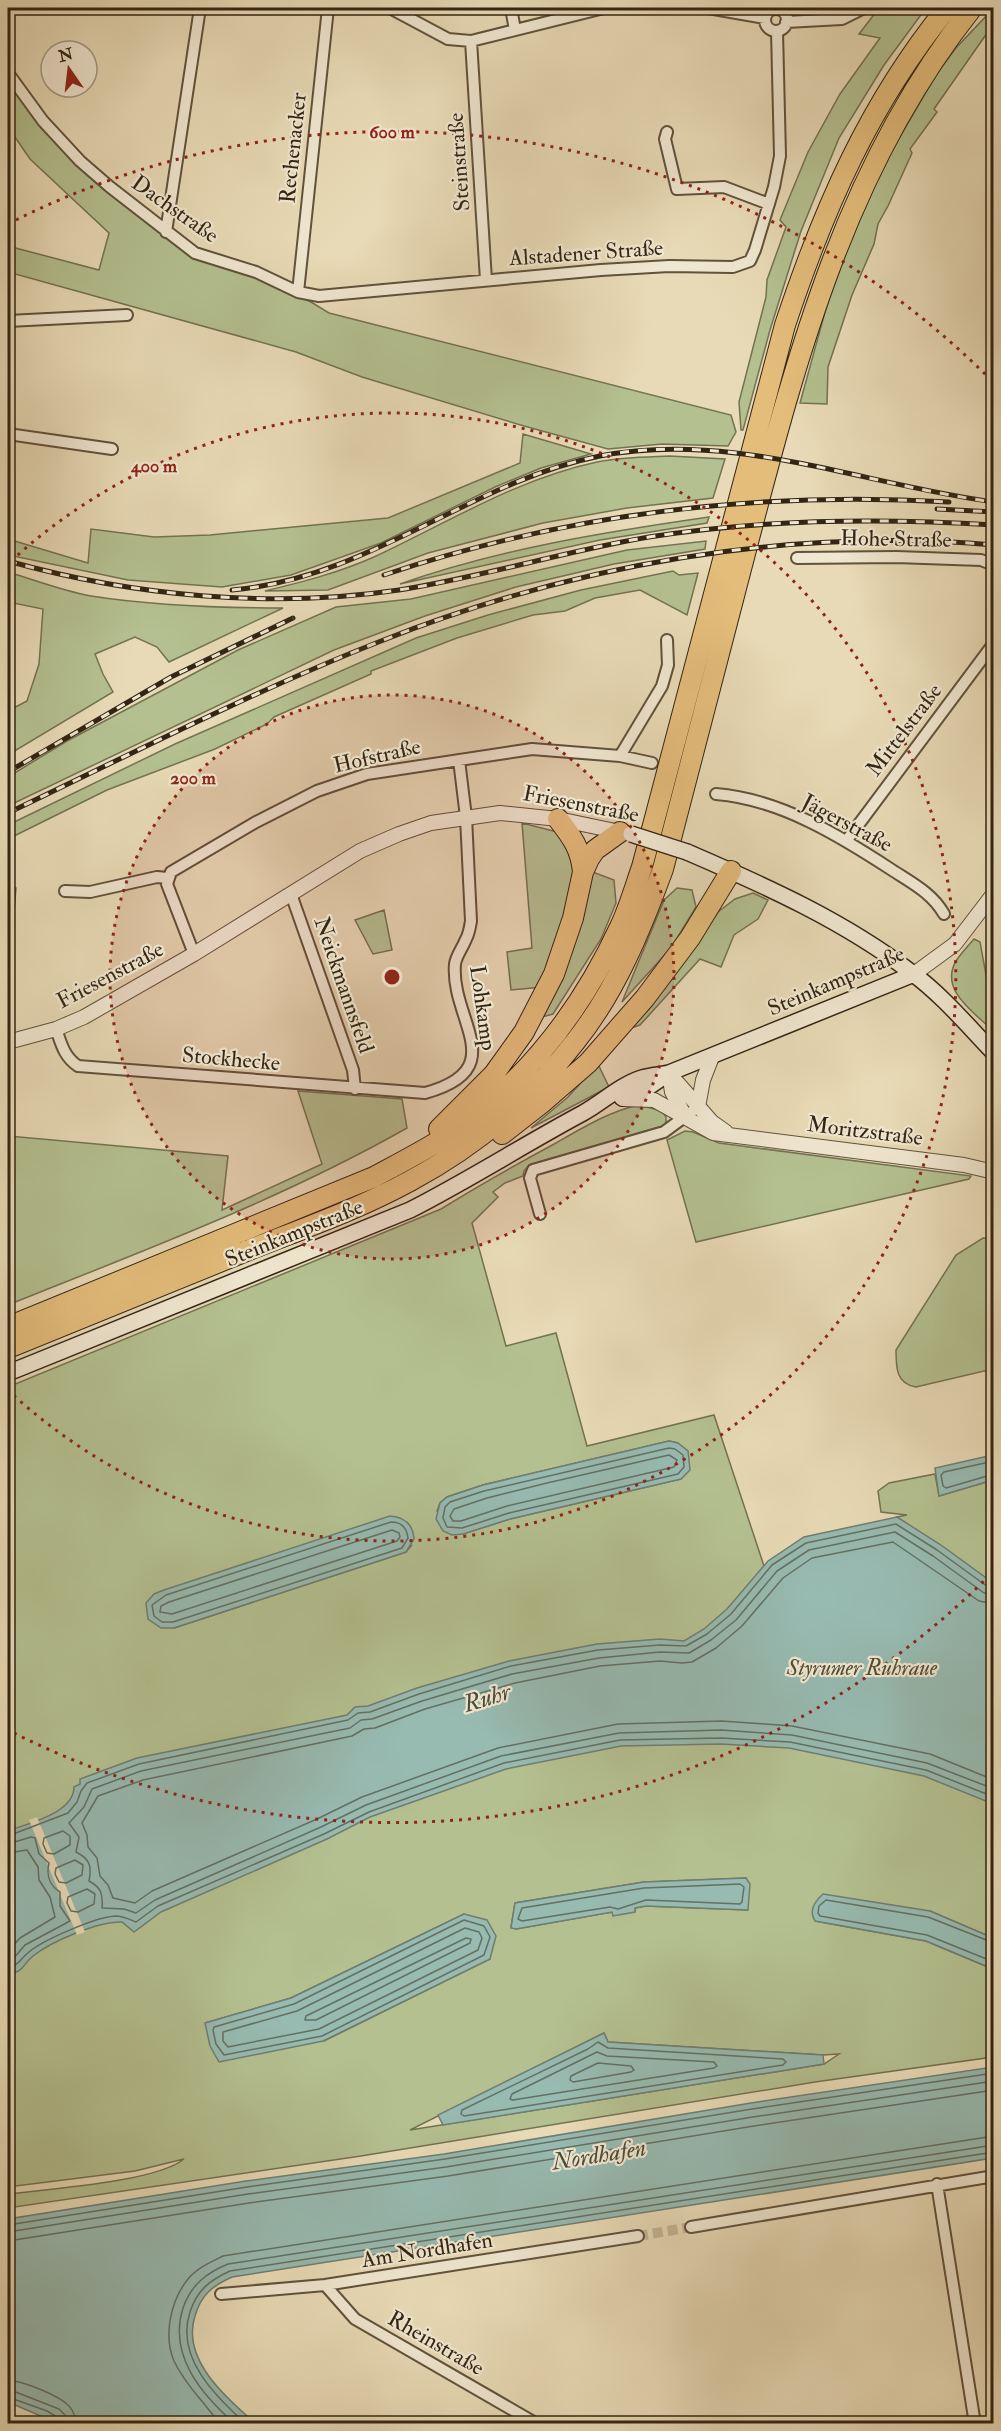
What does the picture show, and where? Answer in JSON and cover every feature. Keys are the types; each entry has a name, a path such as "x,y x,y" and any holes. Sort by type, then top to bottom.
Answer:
{"highway":[{"path":"8,1327 374,1177 430,1146 476,1115 517,1078 560,1030 592,981 621,926 642,867 782,336 810,249 841,177 876,111 947,8"},
{"path":"409,1182 487,1132 530,1094 576,1042 609,991 639,933 663,869 777,431 825,277 846,222 895,119 925,71 972,8"},
{"path":"558,819 576,842 581,855 583,872"},
{"path":"374,1177 444,1125 494,1074 524,1032 554,974 573,918 583,872 595,850 626,833"},
{"path":"8,1348 346,1211 409,1182 449,1168 487,1145 543,1102 588,1063 645,998 690,938 731,871"}],"main road":[{"name":"Friesenstraße","path":"626,833 687,852 731,871 799,903 867,942 914,974 993,1053"},
{"name":"Steinkampstraße","path":"8,1373 410,1210 457,1187 549,1130 643,1078 669,1073 712,1057 914,974"},
{"name":"Steinkampstraße","path":"586,1111 650,1086 669,1073"}],"street":[{"path":"166,232 200,8"},
{"name":"Rechenacker","path":"298,292 328,8"},
{"path":"390,8 448,39 471,41 604,8"},
{"path":"511,8 515,30"},
{"path":"708,8 765,18"},
{"path":"786,22 842,19 864,8"},
{"path":"777,9 786,17 786,22 783,28 777,31 770,30 765,18 772,10 777,9"},
{"name":"Alstadener Straße","path":"365,292 658,267 742,265 750,261 769,204 780,156 777,31"},
{"name":"Steinstraße","path":"471,41 486,280"},
{"name":"Dachstraße","path":"8,73 62,143 104,182 200,256 256,272 298,292 320,296 365,292"},
{"path":"667,132 664,139 677,189 724,187 769,204"},
{"path":"8,321 127,315"},
{"path":"8,434 112,449"},
{"name":"Hohe Straße","path":"797,558 896,557 981,560 993,565"},
{"path":"620,756 662,686 668,666 667,640"},
{"name":"Mittelstraße","path":"847,840 993,644"},
{"name":"Hofstraße","path":"167,878 171,872 256,822 316,791 367,774 532,749 620,756 652,763"},
{"name":"Lohkamp","path":"425,1094 450,1083 466,1071 474,1059 456,981 455,963 467,938 471,921 466,817 459,760"},
{"name":"Jägerstraße","path":"716,794 740,796 800,818 847,840 929,894 944,914"},
{"name":"Friesenstraße","path":"8,1042 56,1029 84,1017 194,954 360,851 431,823 500,813 558,819 626,833"},
{"path":"65,891 90,892 157,877 167,878 167,884 194,954"},
{"name":"Steinkampstraße","path":"914,974 955,944 988,910 993,893"},
{"name":"Neickmannsfeld","path":"291,894 353,1070 355,1089"},
{"name":"Stockhecke","path":"56,1029 65,1054 78,1066 425,1094"},
{"path":"540,1214 530,1178 533,1170 664,1132 698,1107 702,1080 712,1057"},
{"path":"669,1073 712,1122 730,1135"},
{"path":"669,1073 672,1092 686,1117"},
{"name":"Moritzstraße","path":"618,1100 639,1098 654,1100 713,1133 964,1165 993,1172"},
{"path":"691,2227 993,2176"},
{"path":"937,2184 975,2424"},
{"name":"Am Nordhafen","path":"221,2294 325,2285 638,2235"},
{"name":"Rheinstraße","path":"325,2285 355,2319 537,2424"}],"green space":[{"path":"879,8 926,8 884,65 839,138 801,231 770,330 743,430 741,430 739,402 766,297 767,280 786,227 780,220 808,152 840,94 880,38 859,34"},
{"path":"990,12 992,26 934,109 937,112 910,149 912,153 878,224 874,244 852,295 828,367 827,404 800,403 833,283 880,171 936,75 955,49"},
{"path":"8,81 40,124 195,253 256,277 311,302 329,313 731,415 736,432 728,446 662,444 608,449 362,377 296,352 8,272 8,246 99,270 109,233 30,159 8,127"},
{"path":"523,434 591,454 541,468 495,487 381,543 291,575 222,587 128,580 8,555 8,539 88,563 91,529 154,537 210,535 388,518 520,463"},
{"path":"670,456 725,459 713,498 627,508 543,523 428,553 328,590 265,591 320,577 360,563 483,503 539,479 597,462"},
{"path":"709,517 707,523 600,540 400,584 514,551"},
{"path":"706,541 705,549 614,564 516,587 425,616 334,650 8,806 8,777 67,741 238,650 336,607 411,599 627,550"},
{"path":"673,571 679,575 698,573 687,615 640,590 595,598 565,611 533,615 457,638 371,671 371,674 274,717 267,724 215,749 107,790 8,839 8,825 175,744 416,638 488,615 581,590"},
{"path":"8,572 91,596 187,606 283,608 169,662 157,647 135,637 95,654 113,692 8,755 8,711 27,701 39,664 43,609 8,602"},
{"path":"522,823 561,833 574,867 564,921 543,987 511,990 507,952 532,948"},
{"path":"590,871 614,880 616,903 601,939 553,1014 538,1018"},
{"path":"8,884 16,888 8,983"},
{"path":"677,888 692,890 696,907 671,948 622,1002 664,900"},
{"path":"753,893 768,900 758,919 734,935 721,967 700,959 640,1025 631,1028 718,912 735,899"},
{"path":"384,910 392,950 373,954 355,920"},
{"path":"974,939 980,942 993,1013 992,1030 961,1000 952,981 956,961"},
{"path":"598,1064 609,1087 531,1128 568,1097"},
{"path":"298,1091 402,1099 407,1128 359,1154 260,1201 8,1305 9,1136 228,1156 222,1210 322,1164"},
{"path":"639,1105 662,1111 666,1117 666,1125 529,1165 523,1176 505,1183 493,1192 498,1197 472,1223 506,1346 556,1333 587,1446 714,1415 764,1566 741,1594 902,1521 897,1517 907,1515 881,1512 878,1491 889,1483 935,1474 939,1496 993,1480 993,1938 930,1911 815,1921 926,1941 993,1969 993,2057 815,2082 361,2156 8,2208 8,2194 127,2179 170,2167 184,2159 135,2171 8,2187 8,1387 441,1209 586,1126","holes":["669,1441 678,1443 681,1479 510,1519 463,1534 437,1511 440,1503 447,1497 483,1485","411,1546 406,1552 174,1628","746,1878 747,1910 646,1906 635,1908 635,1911 613,1915 612,1912 516,1929 511,1927 515,1903 644,1882","464,1914 490,1959 324,2041 205,2023 291,1998","604,2033 608,2042 823,2055 839,2054 824,2064 410,2130"]},
{"path":"685,1131 719,1143 971,1176 969,1179 696,1242 667,1140"},
{"path":"983,1238 993,1239 993,1369 916,1387 909,1385 898,1374 896,1350 956,1255"}],"water":[{"path":"669,1441 678,1443 688,1451 690,1470 681,1479 510,1519 463,1534 452,1535 443,1531 436,1519 440,1503 447,1497 483,1485"},
{"path":"993,1455 993,1480 939,1496 935,1468"},
{"path":"390,1516 404,1520 412,1529 414,1539 406,1552 174,1628 161,1628 148,1619 146,1603 154,1594"},
{"name":"Styrumer Ruhraue","path":"897,1517 941,1545 993,1583 993,1804 924,1776 789,1748 721,1744 621,1746 506,1769 370,1817 327,1839 161,1912 134,1932 122,1922 89,1928 63,1938 41,1950 21,1969 8,1975 8,1831 59,1810 67,1804 74,1787 80,1784 80,1779 137,1758 347,1715 355,1707 368,1706 417,1688 509,1661 597,1644 660,1639 684,1641 704,1629 727,1609 768,1561 804,1537"},
{"path":"746,1878 750,1884 748,1910 646,1906 635,1908 635,1912 613,1916 612,1912 511,1928 515,1903 644,1882"},
{"path":"823,1894 930,1911 993,1938 993,1969 926,1941 815,1921 812,1909"},
{"path":"464,1914 487,1920 496,1936 490,1959 323,2041 219,2062 210,2046 205,2023 291,1998"},
{"path":"604,2033 608,2042 823,2055 824,2064 443,2125 438,2115"},
{"name":"Nordhafen","path":"993,2067 993,2158 232,2277 225,2280 208,2292 197,2309 192,2332 194,2347 209,2376 231,2402 255,2423 57,2423 8,2402 8,2219 246,2181 444,2154 751,2103"}],"pier":[{"path":"37,1817 85,1932 77,1935 29,1820"}],"tunnel":[{"path":"638,2236 691,2227"}],"railway":[{"path":"232,590 282,582 330,568 507,486 552,469 600,456 650,450 699,450 749,455 994,502"},
{"path":"384,575 522,536 663,511 805,500 877,499 949,502"},
{"path":"937,509 994,512"},
{"path":"8,561 55,573 153,591 202,596 301,598 350,596 430,585 586,549 692,531 778,523 864,521 994,525"},
{"path":"8,813 193,724 334,660 454,614 529,591 605,572 760,547 838,542 916,541 994,545"},
{"path":"8,772 171,677 293,618"}],"water label":[{"name":"Ruhr","path":"487,1698"}]}
